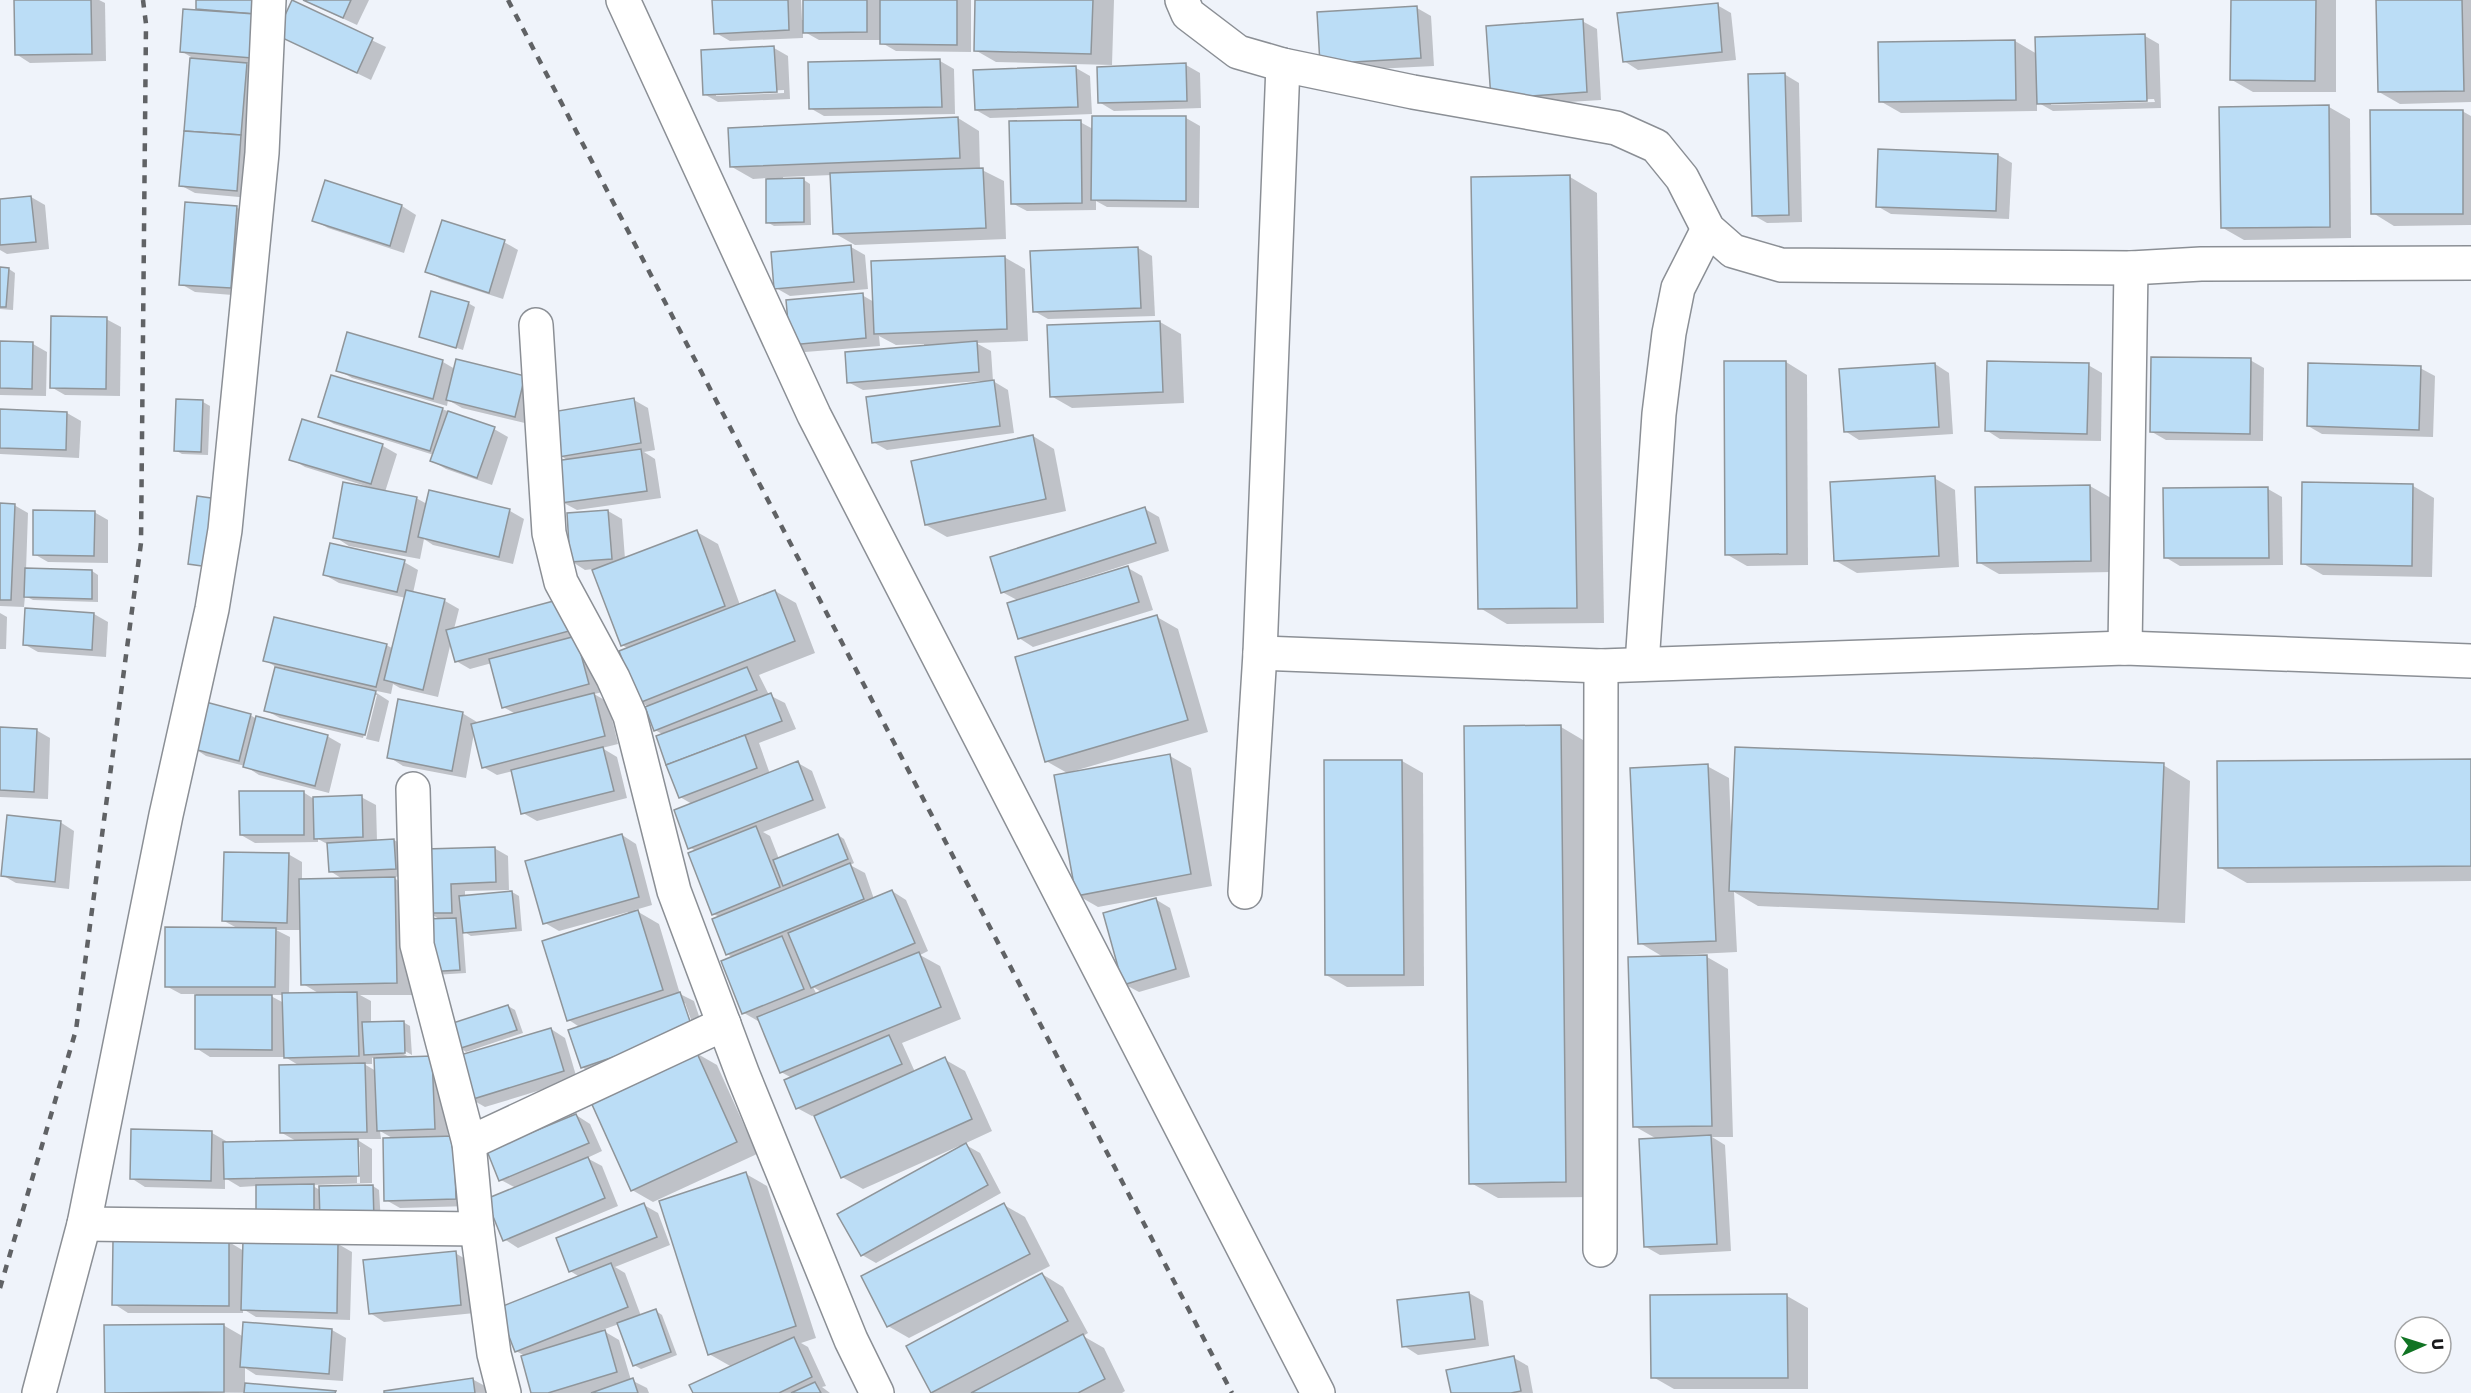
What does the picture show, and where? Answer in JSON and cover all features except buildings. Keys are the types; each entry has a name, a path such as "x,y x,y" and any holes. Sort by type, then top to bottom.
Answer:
{"street":[{"path":"39,1393 84,1224 166,815 212,609 225,530 262,153 269,0"},
{"path":"623,0 814,415 1318,1393"},
{"path":"1182,0 1188,14 1238,52 1283,65 1413,92 1616,128 1656,146 1682,178 1708,229 1733,250 1781,265 2131,268 2201,264 2471,263"},
{"path":"1245,892 1260,653 1283,65"},
{"path":"1642,664 1659,414 1669,333 1678,288 1708,229"},
{"path":"2125,648 2131,268"},
{"path":"536,324 549,533 561,582 613,678 630,716 674,891 724,1024 851,1340 877,1393"},
{"path":"1260,653 1601,666 2125,648 2471,661"},
{"path":"1600,1250 1601,666"},
{"path":"412,789 417,945 469,1143 477,1228 494,1354 504,1393"},
{"path":"469,1143 724,1024"},
{"path":"84,1224 477,1228"}],"railway":[{"path":"0,1288 76,1030 141,543 146,24 143,0"},
{"path":"508,0 1232,1393"}]}
